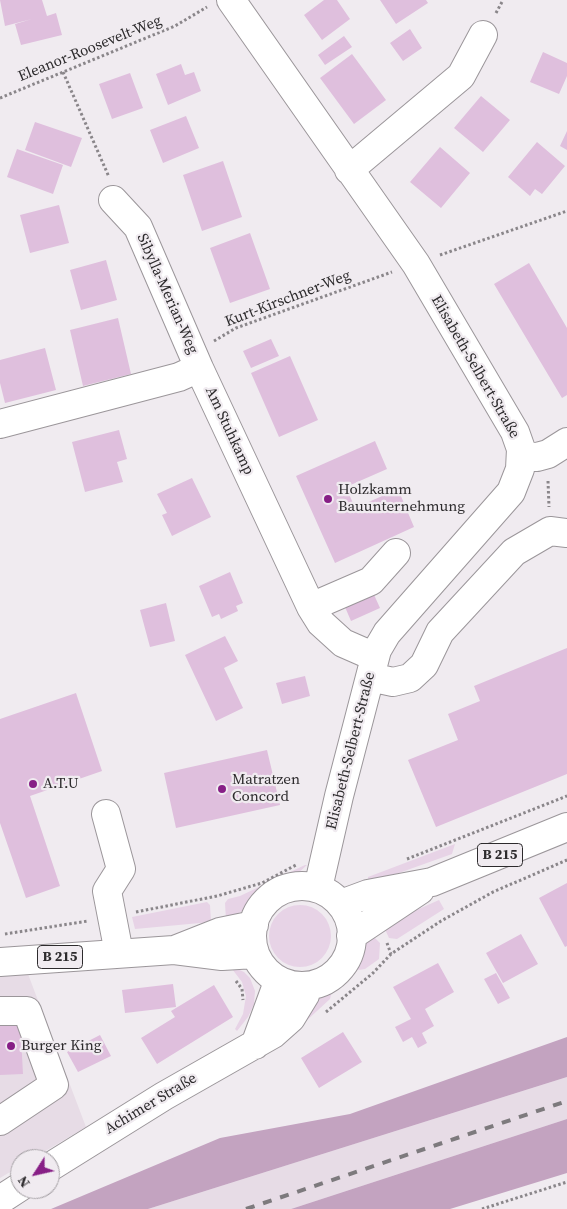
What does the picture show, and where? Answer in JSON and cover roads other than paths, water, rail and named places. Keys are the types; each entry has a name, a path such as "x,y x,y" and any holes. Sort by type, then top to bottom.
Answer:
{"street":[{"name":"Elisabeth-Selbert-Straße","path":"222,1 349,170 416,264 515,432 521,449 531,456 520,469 511,492 386,633 373,667 339,796 318,888"},
{"path":"349,170 461,76 483,35"},
{"name":"Sibylla-Merian-Weg","path":"113,200 138,227 199,368"},
{"path":"0,424 179,377 199,368"},
{"name":"Am Stuhkamp","path":"199,368 311,607 321,624 393,682 410,678 424,665 440,632 514,552 558,532"},
{"path":"531,456 567,442"},
{"path":"311,607 371,581 396,553"},
{"path":"106,814 121,869 107,891 119,953"},
{"name":"B 215","path":"341,904 368,894 432,882 567,828"},
{"name":"B 215","path":"351,936 432,882"},
{"path":"301,886 318,888 333,895 341,904 348,914 351,936 349,948 339,966 319,982 307,986 288,986 278,982 260,965 255,954 252,939 254,925 261,909 270,899 285,889 301,886"},
{"name":"B 215","path":"174,950 220,932 254,925"},
{"name":"B 215","path":"0,962 174,950 222,956 255,954"},
{"path":"255,1045 278,982"},
{"name":"Achimer Straße","path":"60,1161 171,1091 272,1034 290,1018 305,995 307,986"},
{"path":"0,1011 26,1011 54,1086 0,1121"}],"railway":[{"path":"246,1209 567,1101"}],"place":[{"name":"Holzkamm Bauunternehmung","path":"328,499"},
{"name":"A.T.U","path":"33,784"},
{"name":"Matratzen Concord","path":"222,789"},
{"name":"Burger King","path":"11,1046"}]}
